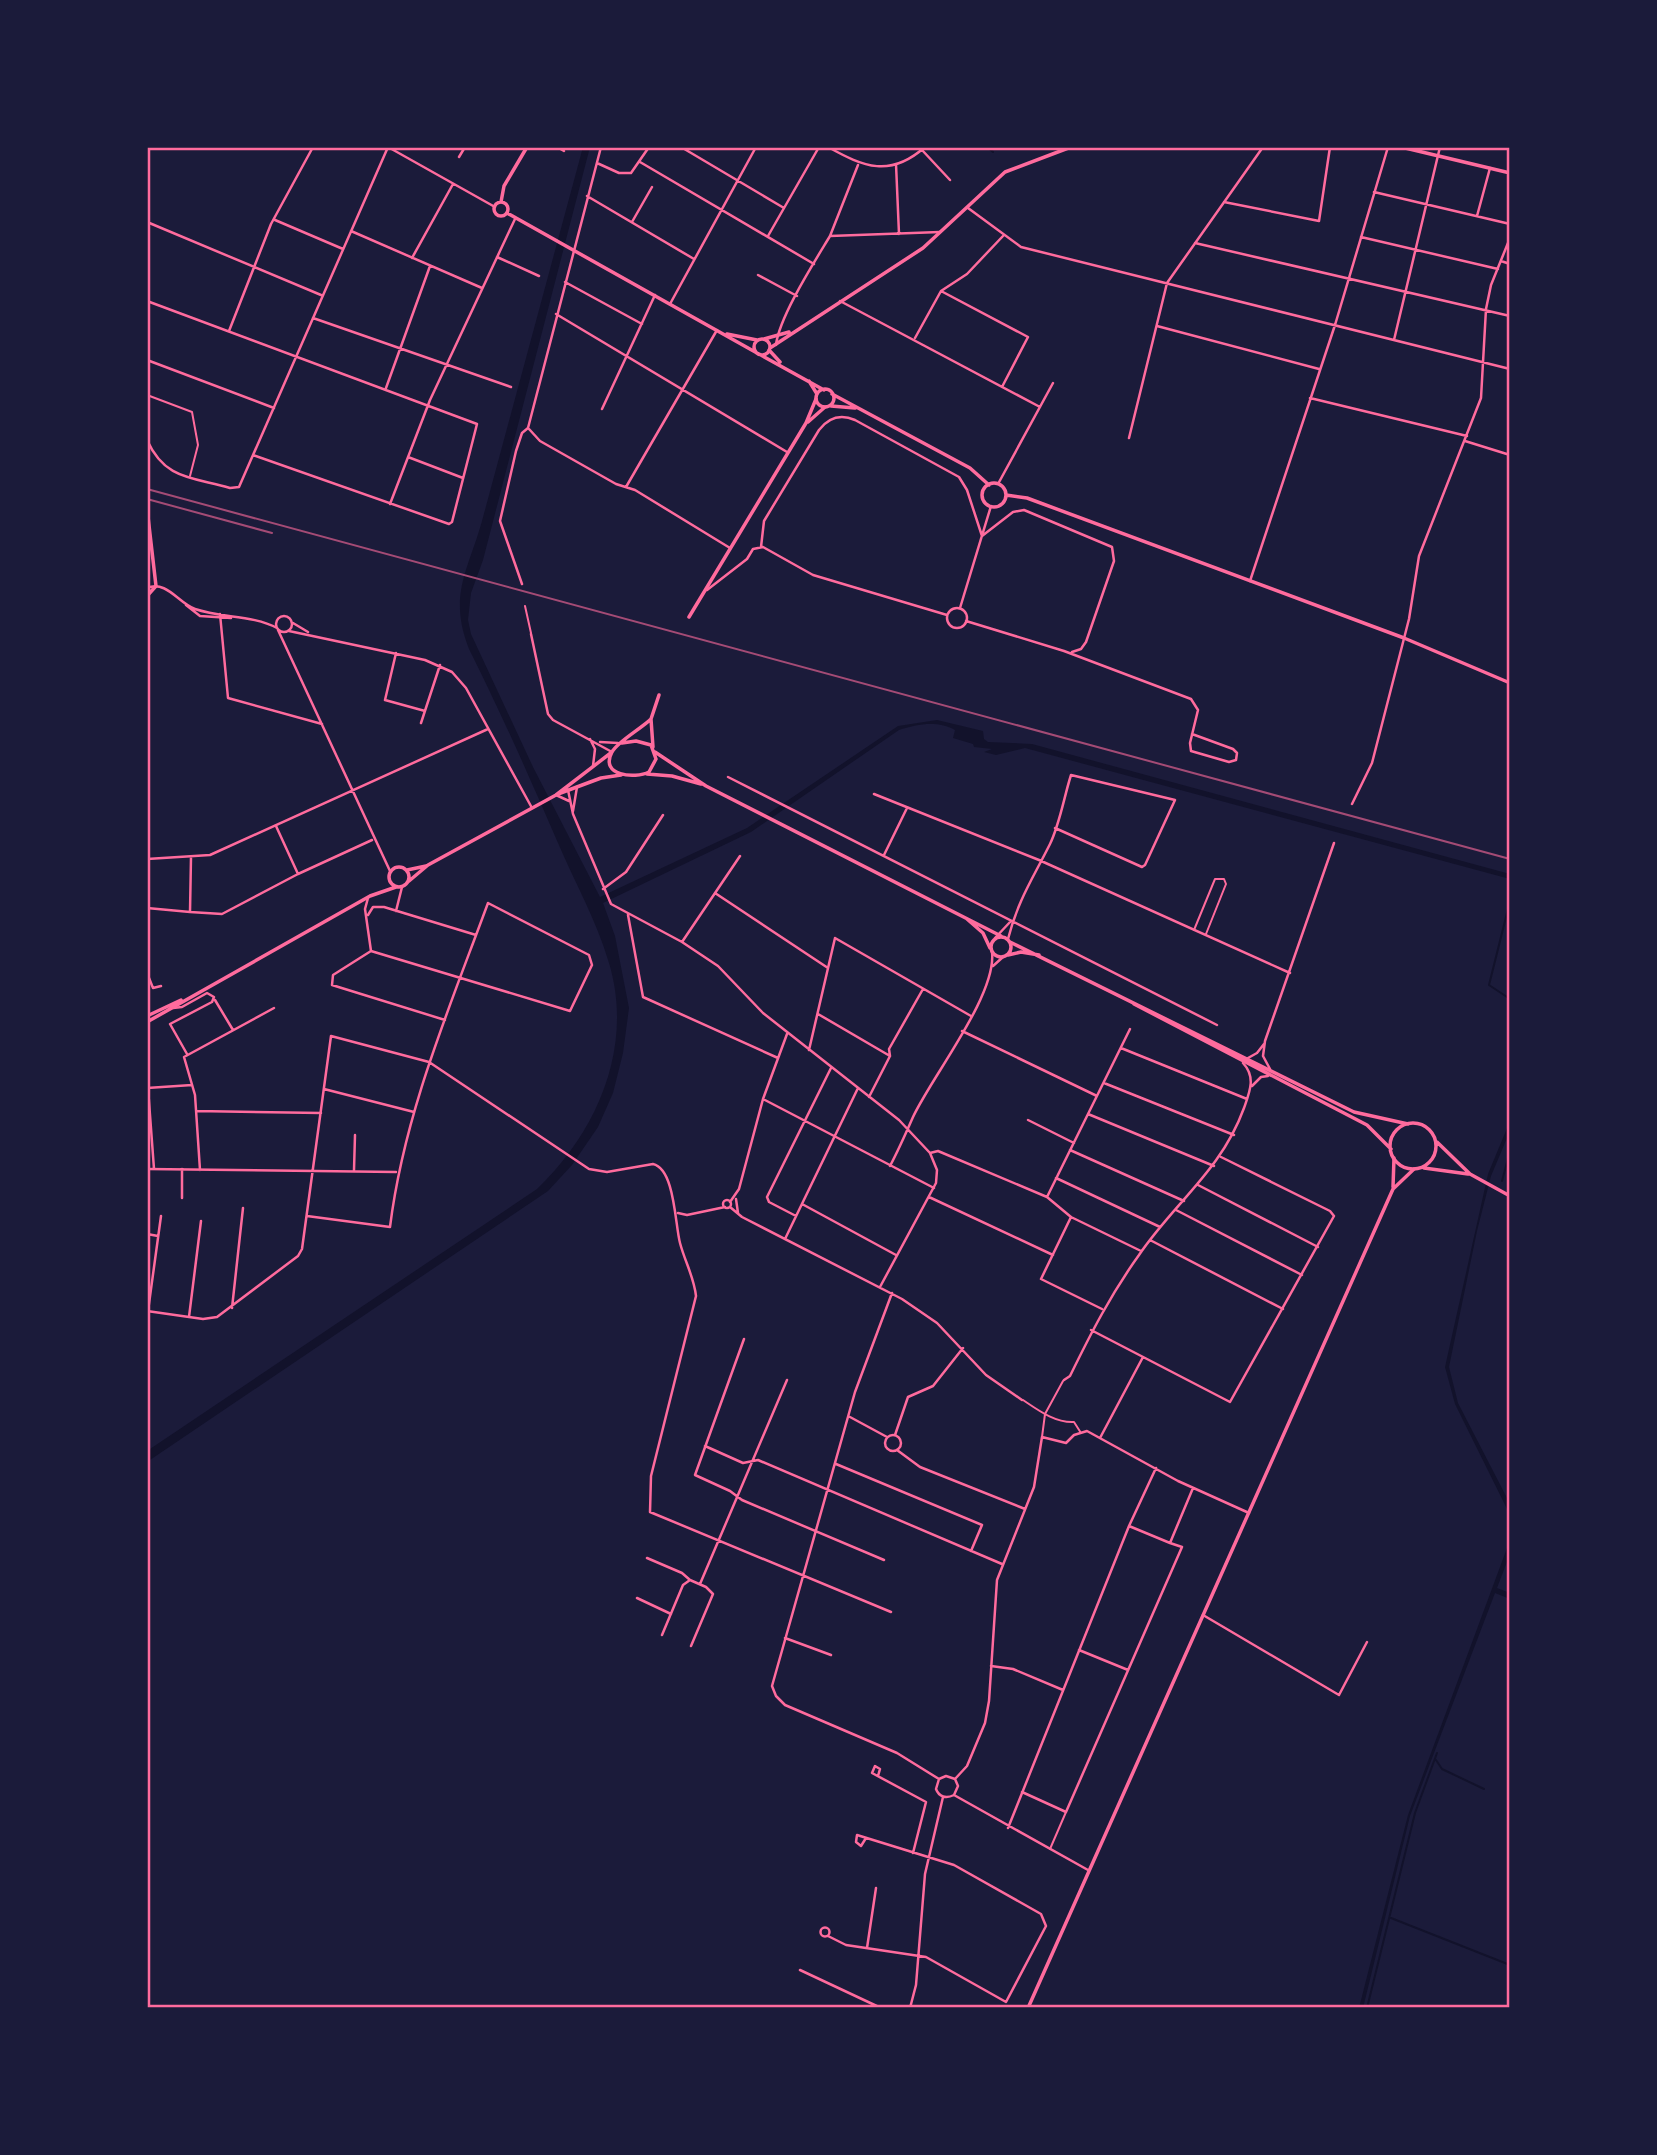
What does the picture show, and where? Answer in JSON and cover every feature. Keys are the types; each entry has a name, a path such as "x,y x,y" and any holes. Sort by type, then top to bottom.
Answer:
{"street":[{"path":"229,331 274,219 313,147"},
{"path":"147,440 166,469 195,480 233,489 241,483 388,147 495,207 498,215 507,213 974,471 989,485 998,484 1006,495 1002,503 991,506"},
{"path":"459,157 465,147"},
{"path":"495,207 501,202 504,186 527,147"},
{"path":"557,147 564,151"},
{"path":"522,584 500,520 516,451 522,432 528,428 571,249 601,147"},
{"path":"597,163 625,174 634,172 649,147"},
{"path":"681,147 784,208"},
{"path":"670,304 756,147"},
{"path":"768,236 819,147"},
{"path":"828,147 858,164 878,167 896,164 924,148 950,180"},
{"path":"758,354 776,345 943,232 1013,167 1070,147"},
{"path":"1129,438 1167,283 1263,147"},
{"path":"1224,202 1319,221 1331,147"},
{"path":"1250,581 1335,325 1388,147"},
{"path":"1401,147 1510,173"},
{"path":"1394,340 1440,147"},
{"path":"640,162 814,264"},
{"path":"776,345 777,336 830,236 858,164"},
{"path":"896,164 899,234"},
{"path":"1477,216 1490,168"},
{"path":"412,258 453,184"},
{"path":"632,222 652,187"},
{"path":"1374,192 1510,224"},
{"path":"587,196 694,259"},
{"path":"501,202 507,205 507,213"},
{"path":"968,208 1021,247 1510,369"},
{"path":"274,219 343,249"},
{"path":"390,503 428,405 515,219"},
{"path":"147,222 323,295"},
{"path":"351,231 482,288"},
{"path":"830,236 943,232"},
{"path":"915,339 941,291 967,274 1003,236"},
{"path":"1360,237 1498,269"},
{"path":"1352,804 1372,763 1404,638 1419,556 1481,398 1485,311 1510,238"},
{"path":"1195,243 1510,316"},
{"path":"497,257 539,276"},
{"path":"1501,261 1510,264"},
{"path":"386,389 430,266"},
{"path":"758,275 797,296"},
{"path":"565,281 642,324"},
{"path":"941,291 1028,337 1002,387"},
{"path":"602,409 655,295"},
{"path":"147,301 477,424 451,524 253,455"},
{"path":"840,301 1040,407"},
{"path":"556,314 788,453"},
{"path":"313,318 511,387"},
{"path":"1157,326 1320,369"},
{"path":"720,331 764,340 795,330"},
{"path":"626,487 720,331"},
{"path":"758,340 754,348 758,354"},
{"path":"764,340 784,366"},
{"path":"147,360 274,408"},
{"path":"807,379 817,397 827,406 862,409"},
{"path":"998,484 1053,383"},
{"path":"689,617 806,423 817,397 824,390"},
{"path":"806,423 833,401 832,394"},
{"path":"147,395 192,412 198,445 189,478"},
{"path":"1310,398 1467,436"},
{"path":"761,547 764,521 819,430 830,419 840,417 855,420 959,477 967,490 982,536"},
{"path":"528,428 540,441 626,487 730,548"},
{"path":"1465,441 1510,455"},
{"path":"408,457 463,478"},
{"path":"989,485 983,495 991,506"},
{"path":"1006,495 1027,498 1404,638 1510,683"},
{"path":"960,608 991,506"},
{"path":"147,508 156,586 147,596"},
{"path":"982,536 1020,509 1112,547 1114,561 1085,644 1076,652 1064,651"},
{"path":"704,593 747,559 753,549 761,547 813,575 947,615"},
{"path":"147,588 165,588 184,602 194,614 258,622 278,629 396,653 440,665 460,679 532,808"},
{"path":"525,606 548,714 553,720 612,752"},
{"path":"960,608 965,613 966,621 961,627 954,628 948,623 947,615 952,609 960,608"},
{"path":"220,616 228,698 322,724"},
{"path":"258,622 286,617 314,635"},
{"path":"278,619 278,629 390,871 389,880 381,891"},
{"path":"966,621 1064,651 1193,700 1198,710 1192,734 1189,746 1193,752 1229,762 1236,760 1237,755 1233,749 1192,734"},
{"path":"286,643 292,622"},
{"path":"396,653 384,693 385,700 425,711"},
{"path":"421,723 440,665"},
{"path":"643,775 654,766 651,719 659,695"},
{"path":"556,795 651,719"},
{"path":"147,859 211,855 488,729"},
{"path":"587,737 604,743 640,741 706,786 1367,1125 1391,1149 1394,1158 1393,1189 1028,2008"},
{"path":"587,737 596,750 593,766"},
{"path":"612,752 611,764 621,775"},
{"path":"396,911 402,887 428,865 551,797 621,775 672,776 706,786"},
{"path":"991,951 1011,921 1039,860 1050,844 1071,775 1175,800 1146,865 1142,867 1055,828"},
{"path":"728,777 1217,1025"},
{"path":"570,784 568,791 573,814 608,900 628,915 682,942 718,966 746,998 909,1129 930,1153 937,1170 933,1188 880,1287"},
{"path":"573,814 578,787"},
{"path":"874,794 1039,860 1290,973"},
{"path":"556,795 570,801"},
{"path":"884,855 908,807"},
{"path":"603,889 626,872 663,815"},
{"path":"276,826 298,874"},
{"path":"147,908 222,914 298,874 374,840"},
{"path":"1270,1069 1263,1056 1265,1041 1334,843"},
{"path":"682,942 740,856"},
{"path":"190,912 191,857"},
{"path":"390,871 398,866 407,870 428,865"},
{"path":"407,870 409,881"},
{"path":"1194,930 1216,879 1224,879 1226,884 1205,935"},
{"path":"389,880 396,887"},
{"path":"147,1022 370,896 402,887"},
{"path":"715,893 828,968"},
{"path":"370,896 365,909 371,951"},
{"path":"307,1216 390,1227 397,1172 429,1062 445,1020 460,978 488,903 589,955 592,965 570,1011 460,978 371,951 335,974 330,981 334,986 445,1020"},
{"path":"353,905 365,909"},
{"path":"367,919 373,907 396,911 476,935"},
{"path":"628,915 643,997 778,1058"},
{"path":"890,1166 971,1016 991,969 991,951 983,933 962,915"},
{"path":"991,969 1010,951 1011,921"},
{"path":"809,1050 835,939 971,1016"},
{"path":"991,951 1005,956 1026,953 1044,957"},
{"path":"147,973 153,988 161,986"},
{"path":"147,1016 211,985"},
{"path":"869,1097 890,1056 889,1049 923,989"},
{"path":"170,1009 182,1007 207,993 211,994 233,1030"},
{"path":"1114,993 1354,1112 1425,1126 1435,1140 1470,1174 1510,1196"},
{"path":"200,1170 192,1085 186,1056 170,1024 214,1000"},
{"path":"186,1056 274,1008"},
{"path":"818,1014 890,1056"},
{"path":"1047,1197 1130,1029"},
{"path":"962,1031 1097,1096"},
{"path":"738,1213 736,1197 763,1100 787,1033"},
{"path":"161,1216 148,1311 210,1318 232,1308 299,1256 307,1216 331,1037 429,1062 581,1165 607,1172 648,1164 658,1165 665,1171 678,1213 679,1240 693,1277 696,1296 651,1476 650,1513 891,1612"},
{"path":"1248,1058 1257,1053 1265,1041"},
{"path":"1121,1048 1247,1099"},
{"path":"955,1779 967,1766 985,1723 997,1580 1039,1467 1045,1414 1064,1380 1070,1376 1102,1309 1141,1251 1214,1166 1234,1135 1250,1090 1250,1072 1241,1060"},
{"path":"796,1216 769,1202 767,1197 831,1068"},
{"path":"1250,1090 1261,1077 1272,1076"},
{"path":"1104,1082 1234,1135"},
{"path":"154,1169 147,1088 192,1085"},
{"path":"785,1238 858,1088"},
{"path":"324,1089 414,1112"},
{"path":"763,1100 933,1188"},
{"path":"196,1111 321,1113"},
{"path":"1088,1114 1214,1166"},
{"path":"1028,1120 1074,1143"},
{"path":"1391,1149 1395,1133 1408,1124"},
{"path":"354,1171 355,1135"},
{"path":"1421,1167 1434,1156 1435,1140"},
{"path":"1070,1150 1184,1201"},
{"path":"930,1153 938,1151 1047,1197 1071,1217 1141,1251"},
{"path":"1091,1330 1230,1402 1334,1214 1221,1157"},
{"path":"1394,1158 1402,1166 1414,1169"},
{"path":"1393,1189 1414,1169 1421,1167 1470,1174"},
{"path":"147,1169 397,1172"},
{"path":"181,1170 182,1198"},
{"path":"1056,1178 1160,1227"},
{"path":"1198,1185 1318,1247"},
{"path":"678,1213 687,1215 725,1207 736,1197"},
{"path":"929,1197 1053,1255"},
{"path":"725,1207 724,1202 730,1204 738,1213 892,1293 937,1323 986,1375 1045,1414 1065,1422 1074,1422 1081,1433"},
{"path":"802,1205 897,1255"},
{"path":"232,1308 243,1208"},
{"path":"1176,1210 1302,1275"},
{"path":"1071,1217 1041,1279 1102,1309"},
{"path":"189,1317 201,1221"},
{"path":"147,1234 158,1236"},
{"path":"1150,1240 1283,1309"},
{"path":"147,1277 153,1278"},
{"path":"892,1293 855,1392 850,1417 774,1672 774,1693 781,1703 792,1709 897,1753 939,1779"},
{"path":"744,1339 695,1475 884,1560"},
{"path":"895,1435 908,1397 933,1386 963,1348"},
{"path":"1100,1438 1143,1357"},
{"path":"700,1584 787,1380"},
{"path":"850,1417 887,1437 895,1435"},
{"path":"1042,1437 1066,1443 1087,1432 1193,1488 1249,1513"},
{"path":"895,1435 901,1443 897,1450"},
{"path":"887,1437 887,1449 897,1450 920,1467 1024,1509"},
{"path":"705,1446 743,1463 758,1460 1002,1564"},
{"path":"836,1464 982,1525 971,1551"},
{"path":"1008,1828 1129,1526 1156,1468"},
{"path":"1170,1543 1193,1488"},
{"path":"1049,1850 1182,1548 1129,1526"},
{"path":"647,1558 682,1573 713,1594 691,1646"},
{"path":"662,1635 683,1585 690,1580"},
{"path":"637,1598 671,1614"},
{"path":"1203,1615 1339,1695 1367,1642"},
{"path":"785,1638 831,1656"},
{"path":"1079,1650 1128,1670"},
{"path":"991,1666 1013,1669 1063,1690"},
{"path":"878,1776 926,1802 913,1853"},
{"path":"939,1779 946,1776 955,1779 958,1786 954,1795"},
{"path":"939,1779 936,1789 943,1797"},
{"path":"1022,1792 1066,1812"},
{"path":"943,1797 954,1795 1008,1828 1089,1871"},
{"path":"910,2008 918,1956 920,1907 943,1797"},
{"path":"828,1936 846,1945 929,1958 1006,2002 1046,1923 1041,1914 954,1865 866,1838"},
{"path":"867,1948 876,1888"},
{"path":"800,1970 881,2008"}],"shaded area":[{"path":"583,147 590,147 483,560 471,593 468,620 471,634 533,767 600,897 747,828 898,726 937,720 983,731 984,739 988,742 1032,744 1510,874 1510,879 1025,748 996,755 984,752 992,749 974,747 973,744 953,738 955,730 942,725 920,725 899,730 751,832 603,903 615,936 629,1008 623,1053 613,1093 598,1127 572,1165 548,1191 147,1462 147,1451 537,1189 578,1141 605,1085 613,1056 617,1025 616,994 609,963 592,916 469,649 460,613 462,584 482,521"},
{"path":"1510,1121 1510,1131 1491,1176 1477,1231 1449,1367 1458,1403 1507,1498 1510,1515 1455,1404 1445,1367 1488,1174"},
{"path":"1510,1540 1510,1554 1497,1588 1510,1593 1510,1599 1495,1593 1410,1816 1363,2008 1359,2008 1408,1815"}],"waterway":[{"path":"987,147 993,152"},
{"path":"1507,997 1489,985 1510,901"},
{"path":"1502,1181 1510,1151"},
{"path":"1367,2008 1415,1813 1437,1753"},
{"path":"1436,1760 1442,1769 1484,1789"},
{"path":"1391,1918 1510,1965"}],"railway":[{"path":"147,489 1510,859"},
{"path":"147,499 272,533"}]}
